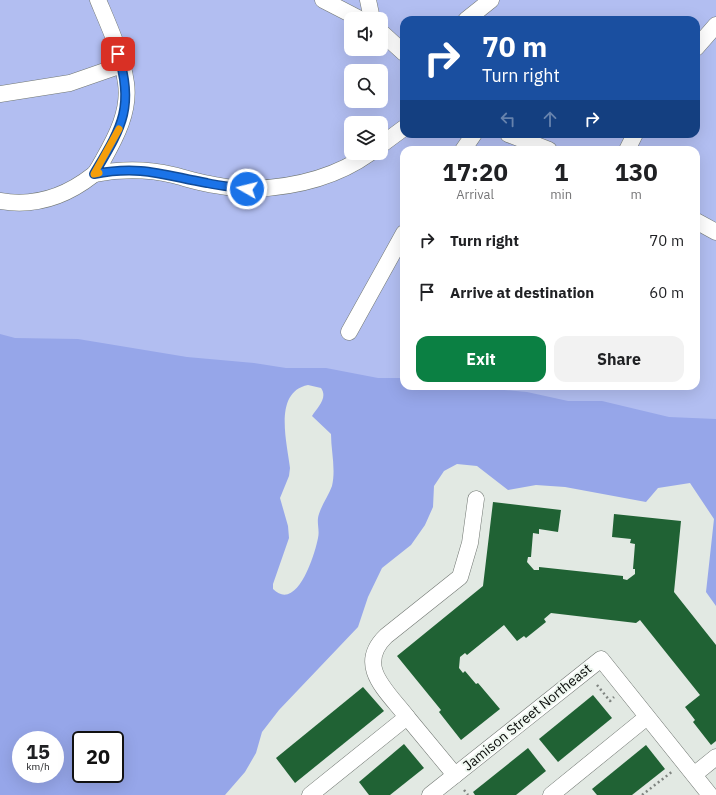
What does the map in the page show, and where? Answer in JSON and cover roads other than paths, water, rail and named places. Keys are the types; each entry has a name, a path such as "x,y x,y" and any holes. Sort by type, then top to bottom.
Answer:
{"street":[{"path":"94,174 118,134 125,109 126,84 112,33 98,0"},
{"path":"325,0 347,12"},
{"path":"368,0 371,12"},
{"path":"471,16 491,0"},
{"path":"700,43 716,25"},
{"path":"388,38 400,49"},
{"path":"0,94 70,82 122,65"},
{"path":"388,140 400,131"},
{"path":"518,138 539,146"},
{"path":"0,201 18,204 36,202 53,197 94,174 115,170 147,170 208,184 247,189 295,184 322,177 358,160"},
{"path":"700,223 716,232"},
{"path":"349,332 400,240"},
{"path":"455,775 378,681 372,663 374,652 379,643 386,636 460,577 470,543 476,499"},
{"name":"Jamison Street Northeast","path":"430,795 601,659 695,774 710,795"},
{"path":"310,795 407,717"},
{"path":"551,795 647,717"},
{"path":"695,774 716,757"}]}
